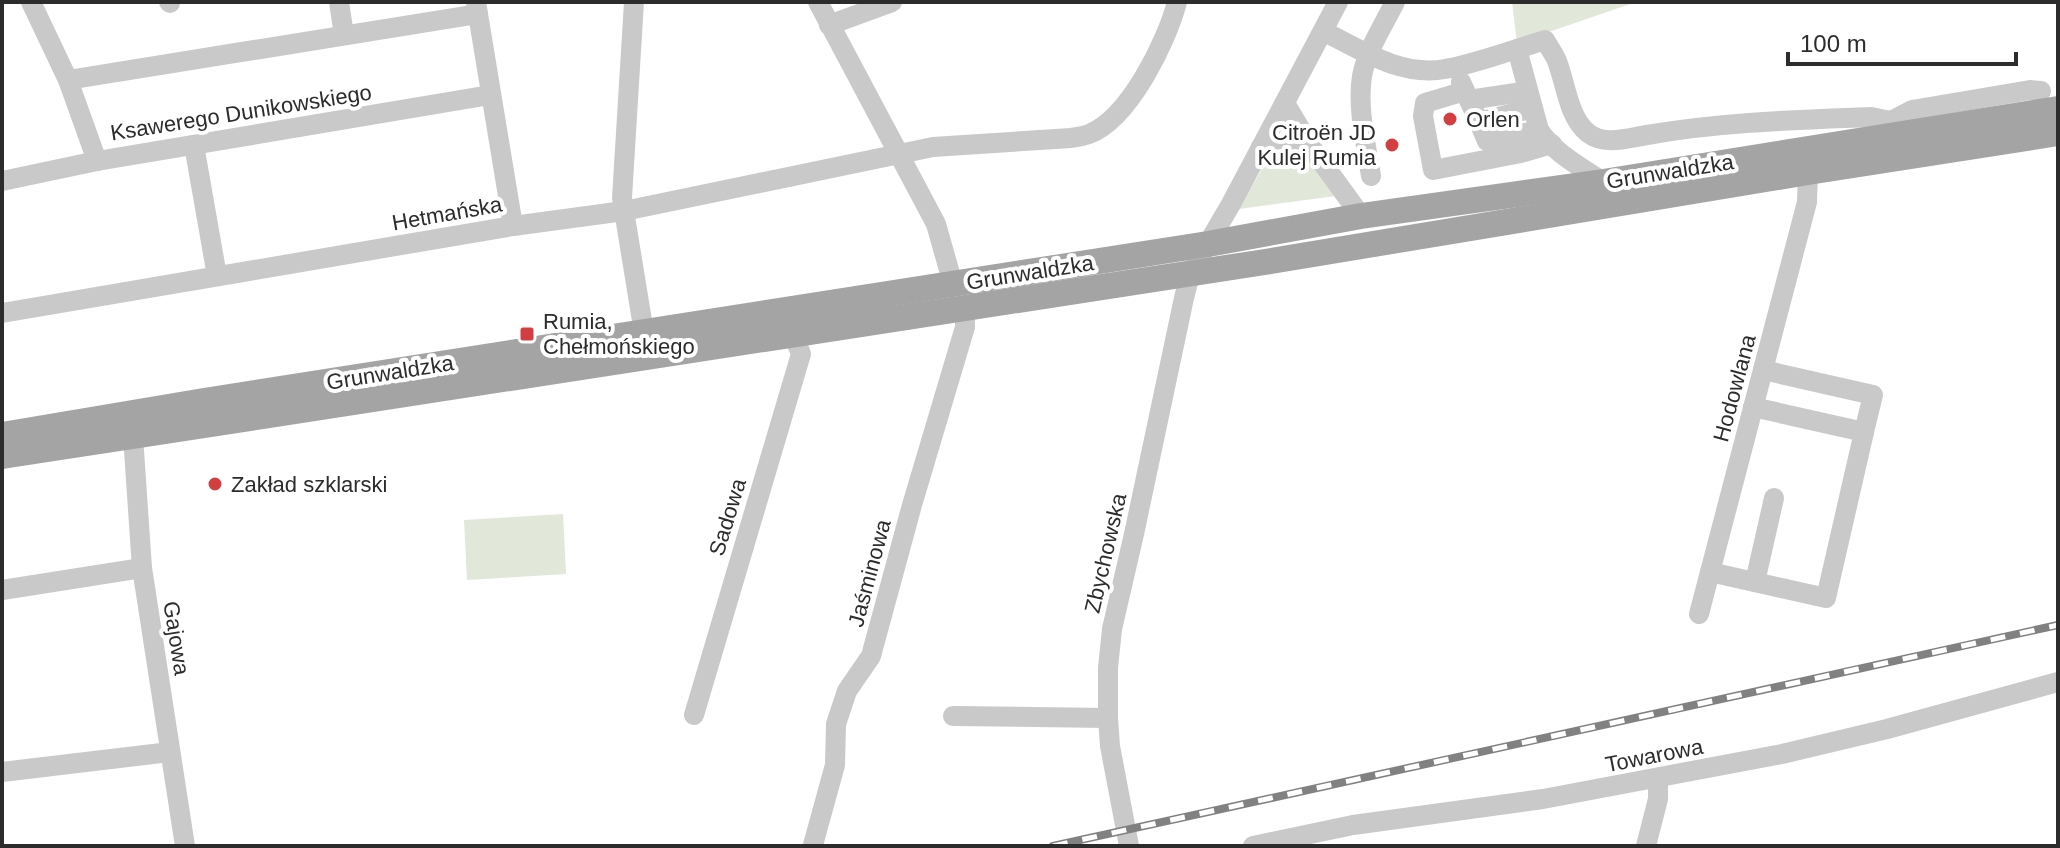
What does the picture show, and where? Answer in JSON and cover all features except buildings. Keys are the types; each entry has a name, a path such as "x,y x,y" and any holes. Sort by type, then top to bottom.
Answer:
{"main road":[{"name":"Grunwaldzka","path":"2,435 1208,244 1361,216 1603,182 1893,128 2000,119 2052,95"},
{"name":"Grunwaldzka","path":"2,456 1190,274 2058,133"}],"street":[{"path":"31,2 68,80 97,161"},
{"path":"339,2 344,35"},
{"path":"634,2 622,198 644,333"},
{"path":"818,2 936,224 953,284"},
{"path":"829,25 892,2"},
{"name":"Hetmańska","path":"2,313 513,226 624,211 933,147 1071,138 1090,134 1112,119 1133,95 1154,58 1177,2"},
{"name":"Zbychowska","path":"1129,846 1110,746 1108,668 1112,629 1190,274 1338,2"},
{"path":"1371,176 1362,109 1362,78 1368,54 1395,2"},
{"path":"68,80 344,35 477,8 513,226"},
{"path":"1323,31 1391,65 1416,70 1444,70 1545,40 1556,59 1577,121 1591,136 1614,141 1686,128 1871,117 1893,128 1912,110 2030,90 2052,95"},
{"path":"1517,49 1545,137 1569,160 1603,182"},
{"path":"1454,67 1485,141"},
{"name":"Ksawerego Dunikowskiego","path":"2,181 97,161 490,95"},
{"path":"1467,95 1531,100 1485,141 1433,170 1423,116 1425,103 1467,95"},
{"path":"1285,103 1313,150 1361,216"},
{"path":"1485,141 1545,137"},
{"path":"194,145 217,276"},
{"path":"1261,147 1313,150"},
{"name":"Hodowlana","path":"1699,614 1807,202 1808,172"},
{"name":"Jaśminowa","path":"813,845 835,765 836,724 847,691 871,656 965,327 965,308"},
{"name":"Sadowa","path":"694,715 801,354 793,334"},
{"path":"1710,572 1826,598 1873,395 1763,370"},
{"path":"1753,407 1864,432"},
{"name":"Gajowa","path":"133,436 142,568 185,846"},
{"path":"1755,582 1774,498"},
{"path":"2,590 142,568"},
{"name":"Towarowa","path":"1253,846 1353,825 1543,799 1782,754 2058,682"},
{"path":"953,716 1108,718"},
{"path":"2,772 170,752"},
{"path":"1646,846 1658,799 1658,779"}],"shaded area":[{"path":"1512,2 1636,2 1517,43"},
{"path":"1278,154 1310,158 1336,196 1239,209 1267,160"},
{"path":"563,514 566,574 467,580 464,520"}],"railway":[{"path":"1053,846 2058,625"}],"place":[{"name":"Orlen","path":"1450,119"},
{"name":"Citroën JD Kulej Rumia","path":"1392,145"},
{"name":"Rumia, Chełmońskiego","path":"527,334"},
{"name":"Zakład szklarski","path":"215,484"}]}
